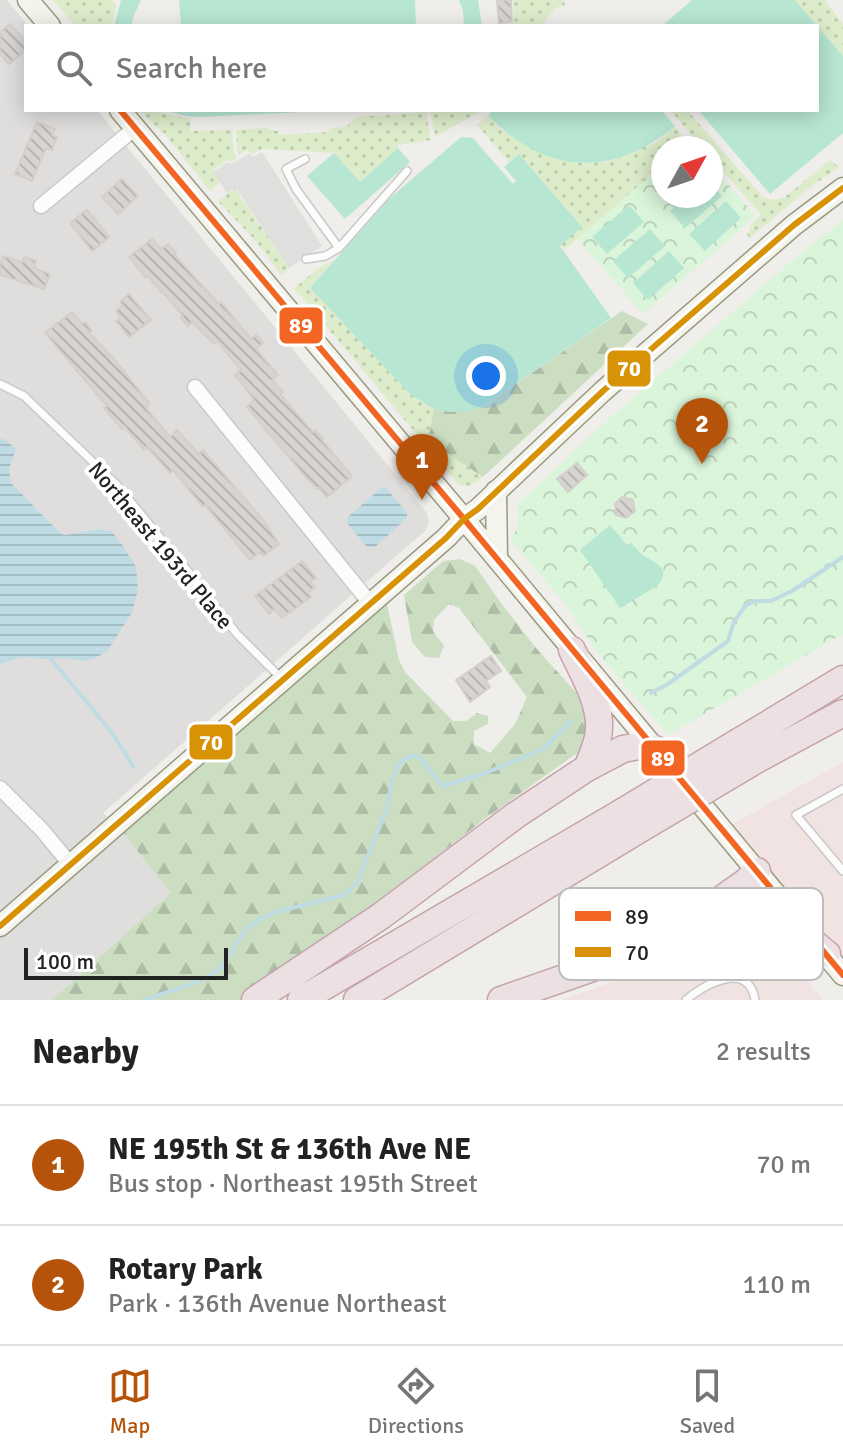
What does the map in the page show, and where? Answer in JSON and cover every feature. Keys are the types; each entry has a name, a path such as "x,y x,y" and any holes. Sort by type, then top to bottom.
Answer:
{"highway":[{"path":"572,650 599,720 598,739 587,768"},
{"path":"357,1000 627,823 748,750 843,679"},
{"path":"748,750 843,713"},
{"path":"255,1000 381,916 516,815 587,768 623,749 638,746 655,749"},
{"path":"301,1000 627,823"},
{"path":"737,888 757,871"},
{"path":"501,1000 559,980"}],"main road":[{"path":"28,0 48,24"},
{"path":"122,112 771,888"},
{"path":"0,926 446,538 614,381 794,225 843,188"},
{"path":"496,491 497,559"}],"street":[{"path":"41,206 135,128"},
{"path":"195,387 370,603"},
{"path":"0,788 42,830 71,865"}],"lane":[{"path":"305,159 286,169 296,189 339,248"},
{"path":"306,259 325,256 339,248 407,171"},
{"name":"Northeast 193rd Place","path":"0,384 24,396 117,485 237,634 283,680"},
{"path":"843,789 796,815 843,871"},
{"path":"686,1000 716,980"},
{"path":"738,980 751,987 755,1000"}],"shaded area":[{"path":"0,0 7,0 26,24 24,112 99,112 426,512 429,521 426,530 103,813 120,829 172,893 52,1000 0,1000"},
{"path":"262,152 322,246 289,268 237,189 227,193 213,172 228,162 231,164 249,154 253,157"},
{"path":"843,762 843,975 823,951 823,888 770,888 722,830"},
{"path":"618,980 806,980 823,1000 561,1000"}],"green space":[{"path":"53,0 112,0 116,6 112,24 73,24"},
{"path":"121,0 141,0 132,24 115,24"},
{"path":"179,0 415,0 416,24 181,24"},
{"path":"459,0 478,0 482,24 464,24"},
{"path":"513,0 564,0 565,5 555,8 543,24 491,24 514,23"},
{"path":"692,0 795,0 816,24 664,24"},
{"path":"795,0 825,0 843,24 843,56 819,24 816,24"},
{"path":"819,28 843,56 843,133 770,194 700,112 819,112"},
{"path":"142,112 190,118 190,131 232,130 236,159 228,160 213,170 220,182 210,191 164,133"},
{"path":"171,112 302,112 199,117"},
{"path":"426,112 431,140 397,145 398,148 360,182 334,153 262,149 252,154 248,150 238,155 236,130 267,128 278,131 279,135 328,132 329,129 347,126 357,117"},
{"path":"430,112 479,112 435,137"},
{"path":"491,112 663,112 675,126 661,136 651,136 651,143 627,155 579,163 556,159 510,135 488,116"},
{"path":"672,112 689,112 710,136 693,136"},
{"path":"487,116 502,130 555,159 582,163 605,162 651,145 651,175 564,250 560,245 581,226 519,154 509,162 477,125"},
{"path":"675,126 683,136 663,136"},
{"path":"461,137 473,138 513,184 516,181 504,167 519,154 582,227 560,246 611,318 485,405 468,411 450,412 434,409 410,394 310,288 390,198"},
{"path":"398,148 410,162 345,219 307,176 334,153 360,182"},
{"path":"723,151 763,197 774,200 785,197 830,160 839,167 750,238 746,234 761,215 723,171"},
{"path":"651,175 651,208 723,208 723,179 756,216 643,314 577,239"},
{"path":"235,188 289,268 282,276 253,238 218,201"},
{"path":"726,201 741,218 705,251 689,234 718,208 723,208"},
{"path":"629,205 644,222 607,254 592,237"},
{"path":"673,208 708,208 685,228 670,211"},
{"path":"843,220 843,634 668,735 598,653 565,604 513,542 511,536 517,526 518,504 602,425"},
{"path":"650,229 665,246 628,278 613,261"},
{"path":"669,251 684,268 648,300 633,283"},
{"path":"335,259 310,288 410,394 434,409 429,440 483,477 475,483 459,485 293,289"},
{"path":"622,311 648,324 483,477 428,440 434,409 472,409 485,405"},
{"path":"610,525 627,545 631,543 659,565 663,572 657,586 620,608 580,550"},
{"path":"460,559 475,566 536,648 584,705 590,723 580,751 486,818 334,937 242,1000 52,1000 171,893 120,829 387,604 399,660 405,672 453,721 466,721 477,713 488,716 488,724 474,731 474,744 490,753 515,724 527,697 459,608 449,604 434,620 433,631 444,646 439,658 425,657 412,642 404,595 443,561"}],"water":[{"path":"0,439 16,449 9,469 11,483 61,534 99,529 112,532 136,567 138,590 132,613 107,651 94,659 29,657 0,664"},
{"path":"381,488 386,488 407,513 407,518 375,547 367,547 347,523 348,517"}],"building":[{"path":"497,0 511,0 512,22 499,23"},
{"path":"10,24 24,40 24,52 9,64 0,54 0,32"},
{"path":"37,122 55,129 52,135 57,137 52,150 46,148 32,181 15,174"},
{"path":"122,179 138,196 118,214 102,197"},
{"path":"87,210 109,237 92,251 70,223"},
{"path":"152,239 161,249 168,244 251,339 256,335 263,343 256,349 278,375 272,380 283,392 280,394 323,439 352,476 327,497 303,474 247,407 254,400 235,375 241,370 217,341 214,344 192,322 188,326 162,291 148,276 146,278 129,257"},
{"path":"3,256 22,262 24,257 36,261 34,268 50,274 44,289 0,275"},
{"path":"129,294 151,320 129,337 116,321 121,317 116,311"},
{"path":"72,312 82,324 85,322 92,331 89,333 150,404 146,408 170,437 177,430 199,454 203,450 264,521 279,544 263,556 260,552 250,560 173,470 170,473 147,447 144,450 124,426 122,429 104,408 107,406 45,333"},
{"path":"577,463 587,475 568,492 557,479"},
{"path":"622,497 633,500 635,511 626,518 616,515 615,504"},
{"path":"302,561 316,578 310,582 315,587 308,593 311,597 282,618 274,609 269,614 255,596"},
{"path":"491,656 501,671 486,681 490,687 470,702 456,680"}],"waterway":[{"path":"651,693 728,641 734,622 745,606 754,601 771,601 792,591 843,557"},
{"path":"51,659 113,734 133,766"},
{"path":"144,1000 192,984 218,971 247,928 261,919 276,912 344,895 357,883 386,811 392,781 400,762 413,755 422,760 442,786 483,774 543,749 572,721"}],"transit line":[{"name":"89","path":"122,112 771,888"},
{"name":"70","path":"0,926 446,538 603,391 794,225 843,188"},
{"name":"89","path":"823,951 843,975"}],"place":[{"name":"Rotary Park","path":"702,464"},
{"name":"NE 195th St & 136th Ave NE","path":"422,500"}]}
